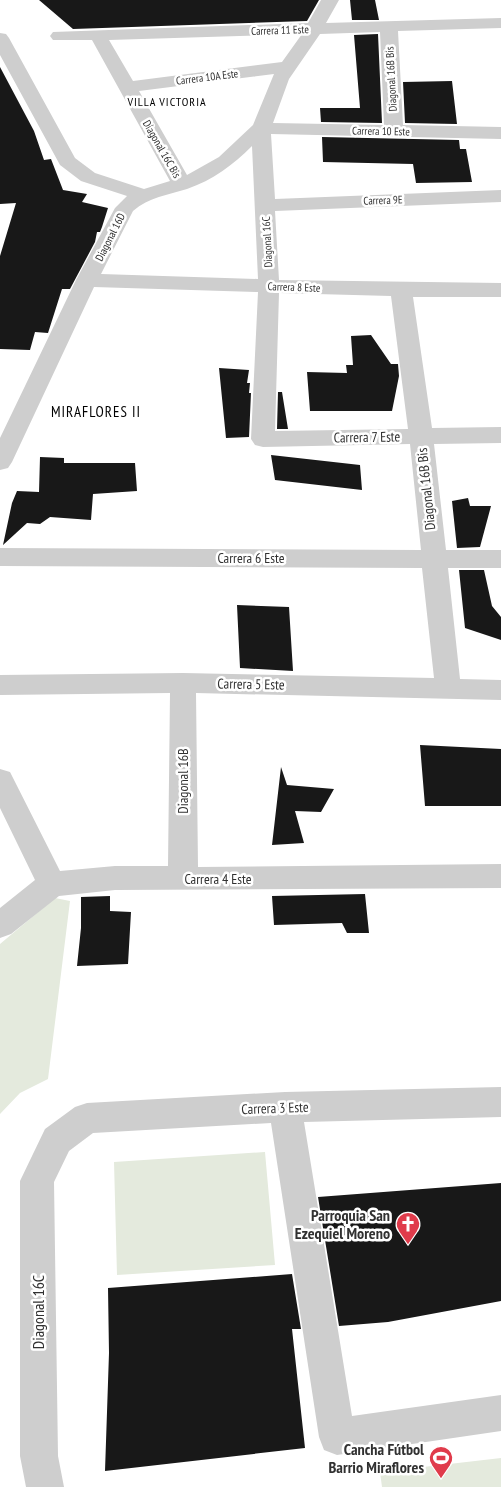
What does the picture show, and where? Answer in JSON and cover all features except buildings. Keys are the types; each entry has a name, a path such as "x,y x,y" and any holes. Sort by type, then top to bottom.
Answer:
{"street":[{"path":"284,73 330,0"},
{"name":"Carrera 11 Este","path":"58,36 501,23"},
{"name":"Diagonal 16B Bis","path":"389,25 394,132"},
{"name":"Diagonal 16C Bis","path":"98,36 182,184"},
{"path":"0,38 67,161 88,177 143,195 182,184 222,164 247,138 261,128"},
{"name":"Carrera 10A Este","path":"126,87 284,73"},
{"name":"Diagonal 16C","path":"263,439 269,286 261,128 284,73"},
{"name":"Carrera 10 Este","path":"261,128 501,133"},
{"name":"Diagonal 16D","path":"0,462 125,208 143,195"},
{"name":"Carrera 9E","path":"266,205 501,196"},
{"name":"Carrera 8 Este","path":"88,280 401,290 501,290"},
{"name":"Diagonal 16B Bis","path":"401,290 421,436 448,689"},
{"name":"Carrera 7 Este","path":"263,439 501,435"},
{"name":"Carrera 6 Este","path":"0,557 501,559"},
{"name":"Carrera 5 Este","path":"0,685 183,682 501,690"},
{"name":"Diagonal 16B","path":"183,682 183,879"},
{"path":"0,780 52,884 0,925"},
{"name":"Carrera 4 Este","path":"52,884 115,878 501,876"},
{"name":"Carrera 3 Este","path":"57,1140 87,1118 285,1107 501,1102"},
{"path":"285,1107 337,1437 501,1413"},
{"name":"Diagonal 16C","path":"45,1487 39,1456 37,1181 57,1140"}],"shaded area":[{"path":"55,898 70,901 48,1079 20,1093 0,1114 0,944"},
{"path":"265,1152 275,1265 117,1275 114,1162"},
{"name":"Cancha Fútbol Barrio Miraflores","path":"501,1458 501,1487 382,1487 380,1472"}],"place":[{"name":"Parroquia San Ezequiel Moreno","path":"408,1245"},
{"name":"Cancha Fútbol Barrio Miraflores","path":"441,1479"}],"district":[{"name":"VILLA VICTORIA","path":"167,102"},
{"name":"MIRAFLORES II","path":"96,412"}]}
